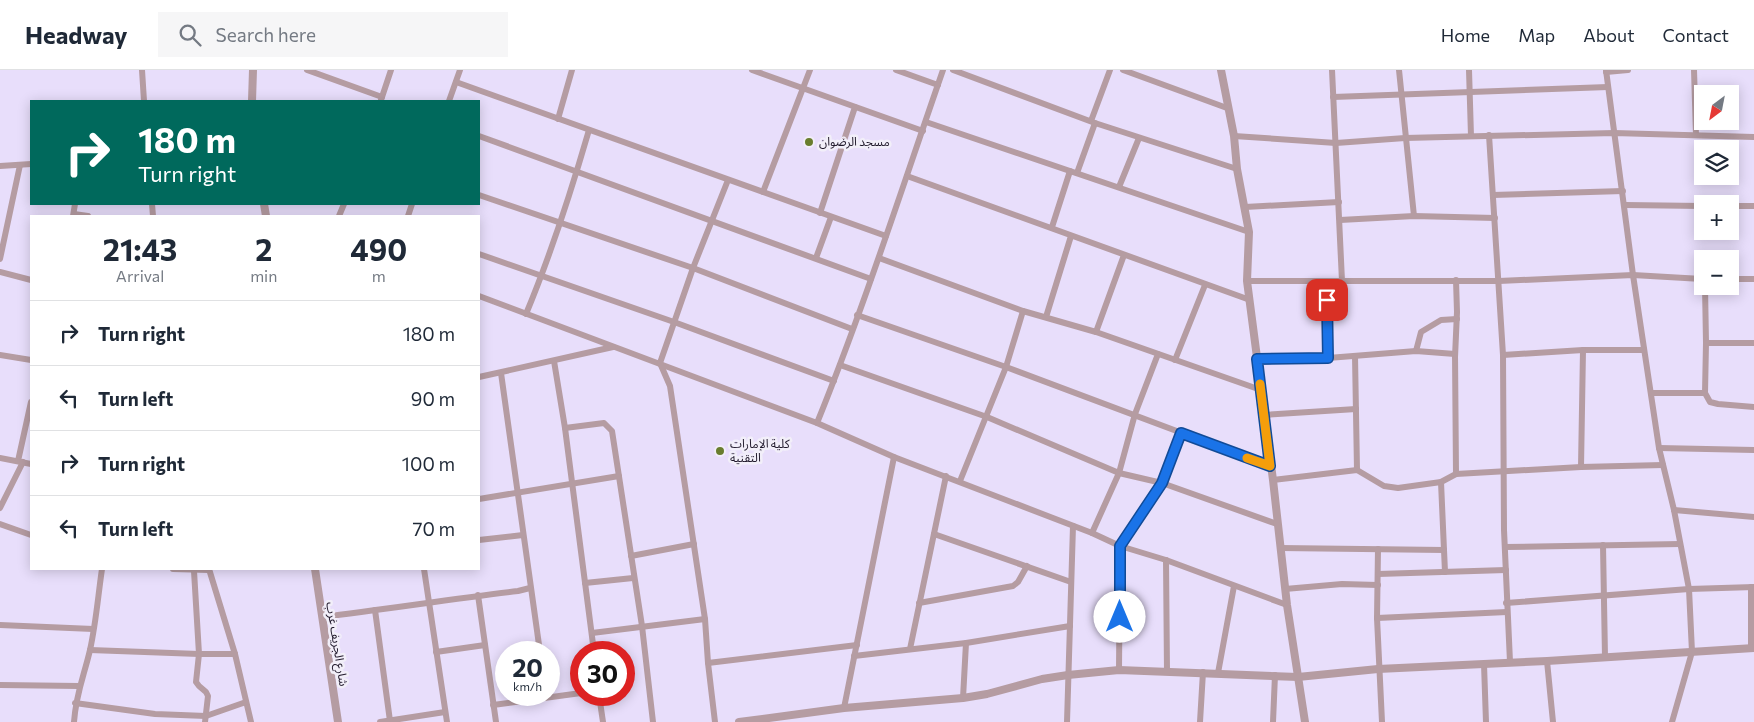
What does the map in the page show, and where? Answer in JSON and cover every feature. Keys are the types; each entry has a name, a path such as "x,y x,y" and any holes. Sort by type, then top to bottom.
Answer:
{"street":[{"path":"142,70 144,100"},
{"path":"252,100 253,70"},
{"path":"307,70 381,99 391,70"},
{"path":"449,100 460,70"},
{"path":"558,119 572,70"},
{"path":"752,70 923,131"},
{"path":"762,192 810,70"},
{"path":"896,70 938,85"},
{"path":"816,423 834,381 879,258 943,70"},
{"path":"954,70 1093,122 1237,169"},
{"path":"1052,227 1093,122 1110,70"},
{"path":"1123,70 1228,108"},
{"path":"1221,70 1234,136 1237,169 1249,232 1247,281 1287,606 1305,722"},
{"path":"1332,70 1342,281"},
{"path":"1399,70 1414,216"},
{"path":"1469,70 1471,136"},
{"path":"1628,70 1606,71 1633,275 1659,448 1674,510 1689,589 1692,652 1672,722"},
{"path":"1694,70 1696,135"},
{"path":"456,82 886,236"},
{"path":"1333,97 1608,87"},
{"path":"820,213 855,107"},
{"path":"926,122 1249,232"},
{"path":"526,314 561,224 589,130"},
{"path":"1234,136 1336,143 1406,138 1614,132 1754,137"},
{"path":"1489,135 1503,355 1506,603 1510,662"},
{"path":"480,136 871,279"},
{"path":"1119,187 1139,138"},
{"path":"0,166 30,164"},
{"path":"0,260 20,165"},
{"path":"907,176 1250,300"},
{"path":"715,722 705,619 670,386 660,363 693,268 728,180"},
{"path":"1493,195 1623,190"},
{"path":"480,195 693,268 852,329"},
{"path":"1244,207 1339,202"},
{"path":"1625,205 1694,206"},
{"path":"1739,206 1754,206"},
{"path":"1340,220 1414,216 1495,218"},
{"path":"816,258 831,217"},
{"path":"1046,317 1071,236"},
{"path":"480,254 674,322 834,381"},
{"path":"1096,332 1124,255"},
{"path":"879,258 1024,311 1096,332 1261,390"},
{"path":"0,272 30,280"},
{"path":"1247,281 1499,281 1633,275 1694,279"},
{"path":"1739,279 1754,279"},
{"path":"1456,280 1456,474"},
{"path":"1326,281 1328,358"},
{"path":"1176,360 1205,285"},
{"path":"1705,295 1705,393 1710,402 1754,407"},
{"path":"480,296 816,423 894,457 960,481 1092,533 1120,546 1166,560 1287,606"},
{"path":"960,481 1006,367 1024,311"},
{"path":"857,315 1135,414 1270,466"},
{"path":"1416,351 1421,332 1441,320 1457,319"},
{"path":"1706,343 1754,343"},
{"path":"480,377 613,347"},
{"path":"1503,355 1583,350 1644,350"},
{"path":"1582,467 1583,350"},
{"path":"1257,359 1328,358 1416,351 1455,354"},
{"path":"1092,533 1119,472 1135,414 1158,354"},
{"path":"0,355 30,360"},
{"path":"1355,356 1358,470"},
{"path":"554,361 565,428 593,641"},
{"path":"840,365 987,417 1119,472 1162,483 1278,524"},
{"path":"501,373 538,641"},
{"path":"1652,393 1705,393"},
{"path":"0,508 20,462 30,407"},
{"path":"1264,415 1356,409"},
{"path":"565,428 604,423 612,432 633,578 642,626 653,722"},
{"path":"1119,670 1120,546 1162,483 1181,433"},
{"path":"1659,448 1754,450"},
{"path":"844,708 894,457"},
{"path":"0,458 30,464"},
{"path":"1273,480 1358,470 1384,486 1398,488 1441,482 1456,474 1504,470 1663,465"},
{"path":"480,498 619,476"},
{"path":"910,649 946,476"},
{"path":"1441,482 1445,572"},
{"path":"1674,510 1754,517"},
{"path":"0,524 30,535"},
{"path":"1067,722 1073,526"},
{"path":"934,534 1071,582"},
{"path":"480,540 523,535"},
{"path":"631,556 694,544"},
{"path":"1505,547 1680,544"},
{"path":"1603,545 1605,658"},
{"path":"1280,548 1444,550"},
{"path":"1378,549 1378,668 1382,722"},
{"path":"1166,560 1167,672"},
{"path":"919,603 1013,586 1018,582 1027,566"},
{"path":"74,722 75,703 90,650 102,570"},
{"path":"184,570 202,570"},
{"path":"209,570 235,654 250,722"},
{"name":"شارع الجريف غرب","path":"315,570 338,722"},
{"path":"424,570 447,722"},
{"path":"1378,574 1506,570"},
{"path":"194,571 199,654 196,682 208,696 206,719"},
{"path":"585,583 633,578"},
{"path":"1285,589 1342,584 1378,585"},
{"path":"1218,673 1234,586"},
{"path":"739,722 844,708 963,698 1068,674 1119,670 1298,677 1378,668 1605,658 1752,648 1753,587 1689,589 1506,603"},
{"path":"322,617 530,588"},
{"path":"478,595 496,722"},
{"path":"375,610 390,721"},
{"path":"1377,618 1507,612"},
{"path":"592,633 705,619"},
{"path":"0,625 93,629"},
{"path":"854,656 966,643 1070,626"},
{"path":"963,698 966,643"},
{"path":"436,652 485,645"},
{"path":"708,663 856,645"},
{"path":"90,650 235,654"},
{"path":"1547,661 1554,722"},
{"path":"1484,664 1486,722"},
{"path":"1200,722 1203,672"},
{"path":"1272,722 1275,675"},
{"path":"0,685 79,686"},
{"path":"75,703 206,719 246,702"},
{"path":"601,706 603,722"},
{"path":"380,722 445,712"},
{"path":"818,712 818,722"},
{"path":"154,722 155,714"}],"slow traffic":[{"path":"1247,458 1270,466 1260,384"}],"place":[{"name":"مسجد الرضوان","path":"809,142"},
{"name":"كلية الإمارات التقنية","path":"720,451"}],"route":[{"path":"1120,617 1120,546 1162,483 1181,433 1270,466 1257,359 1328,358 1327,300"}]}
